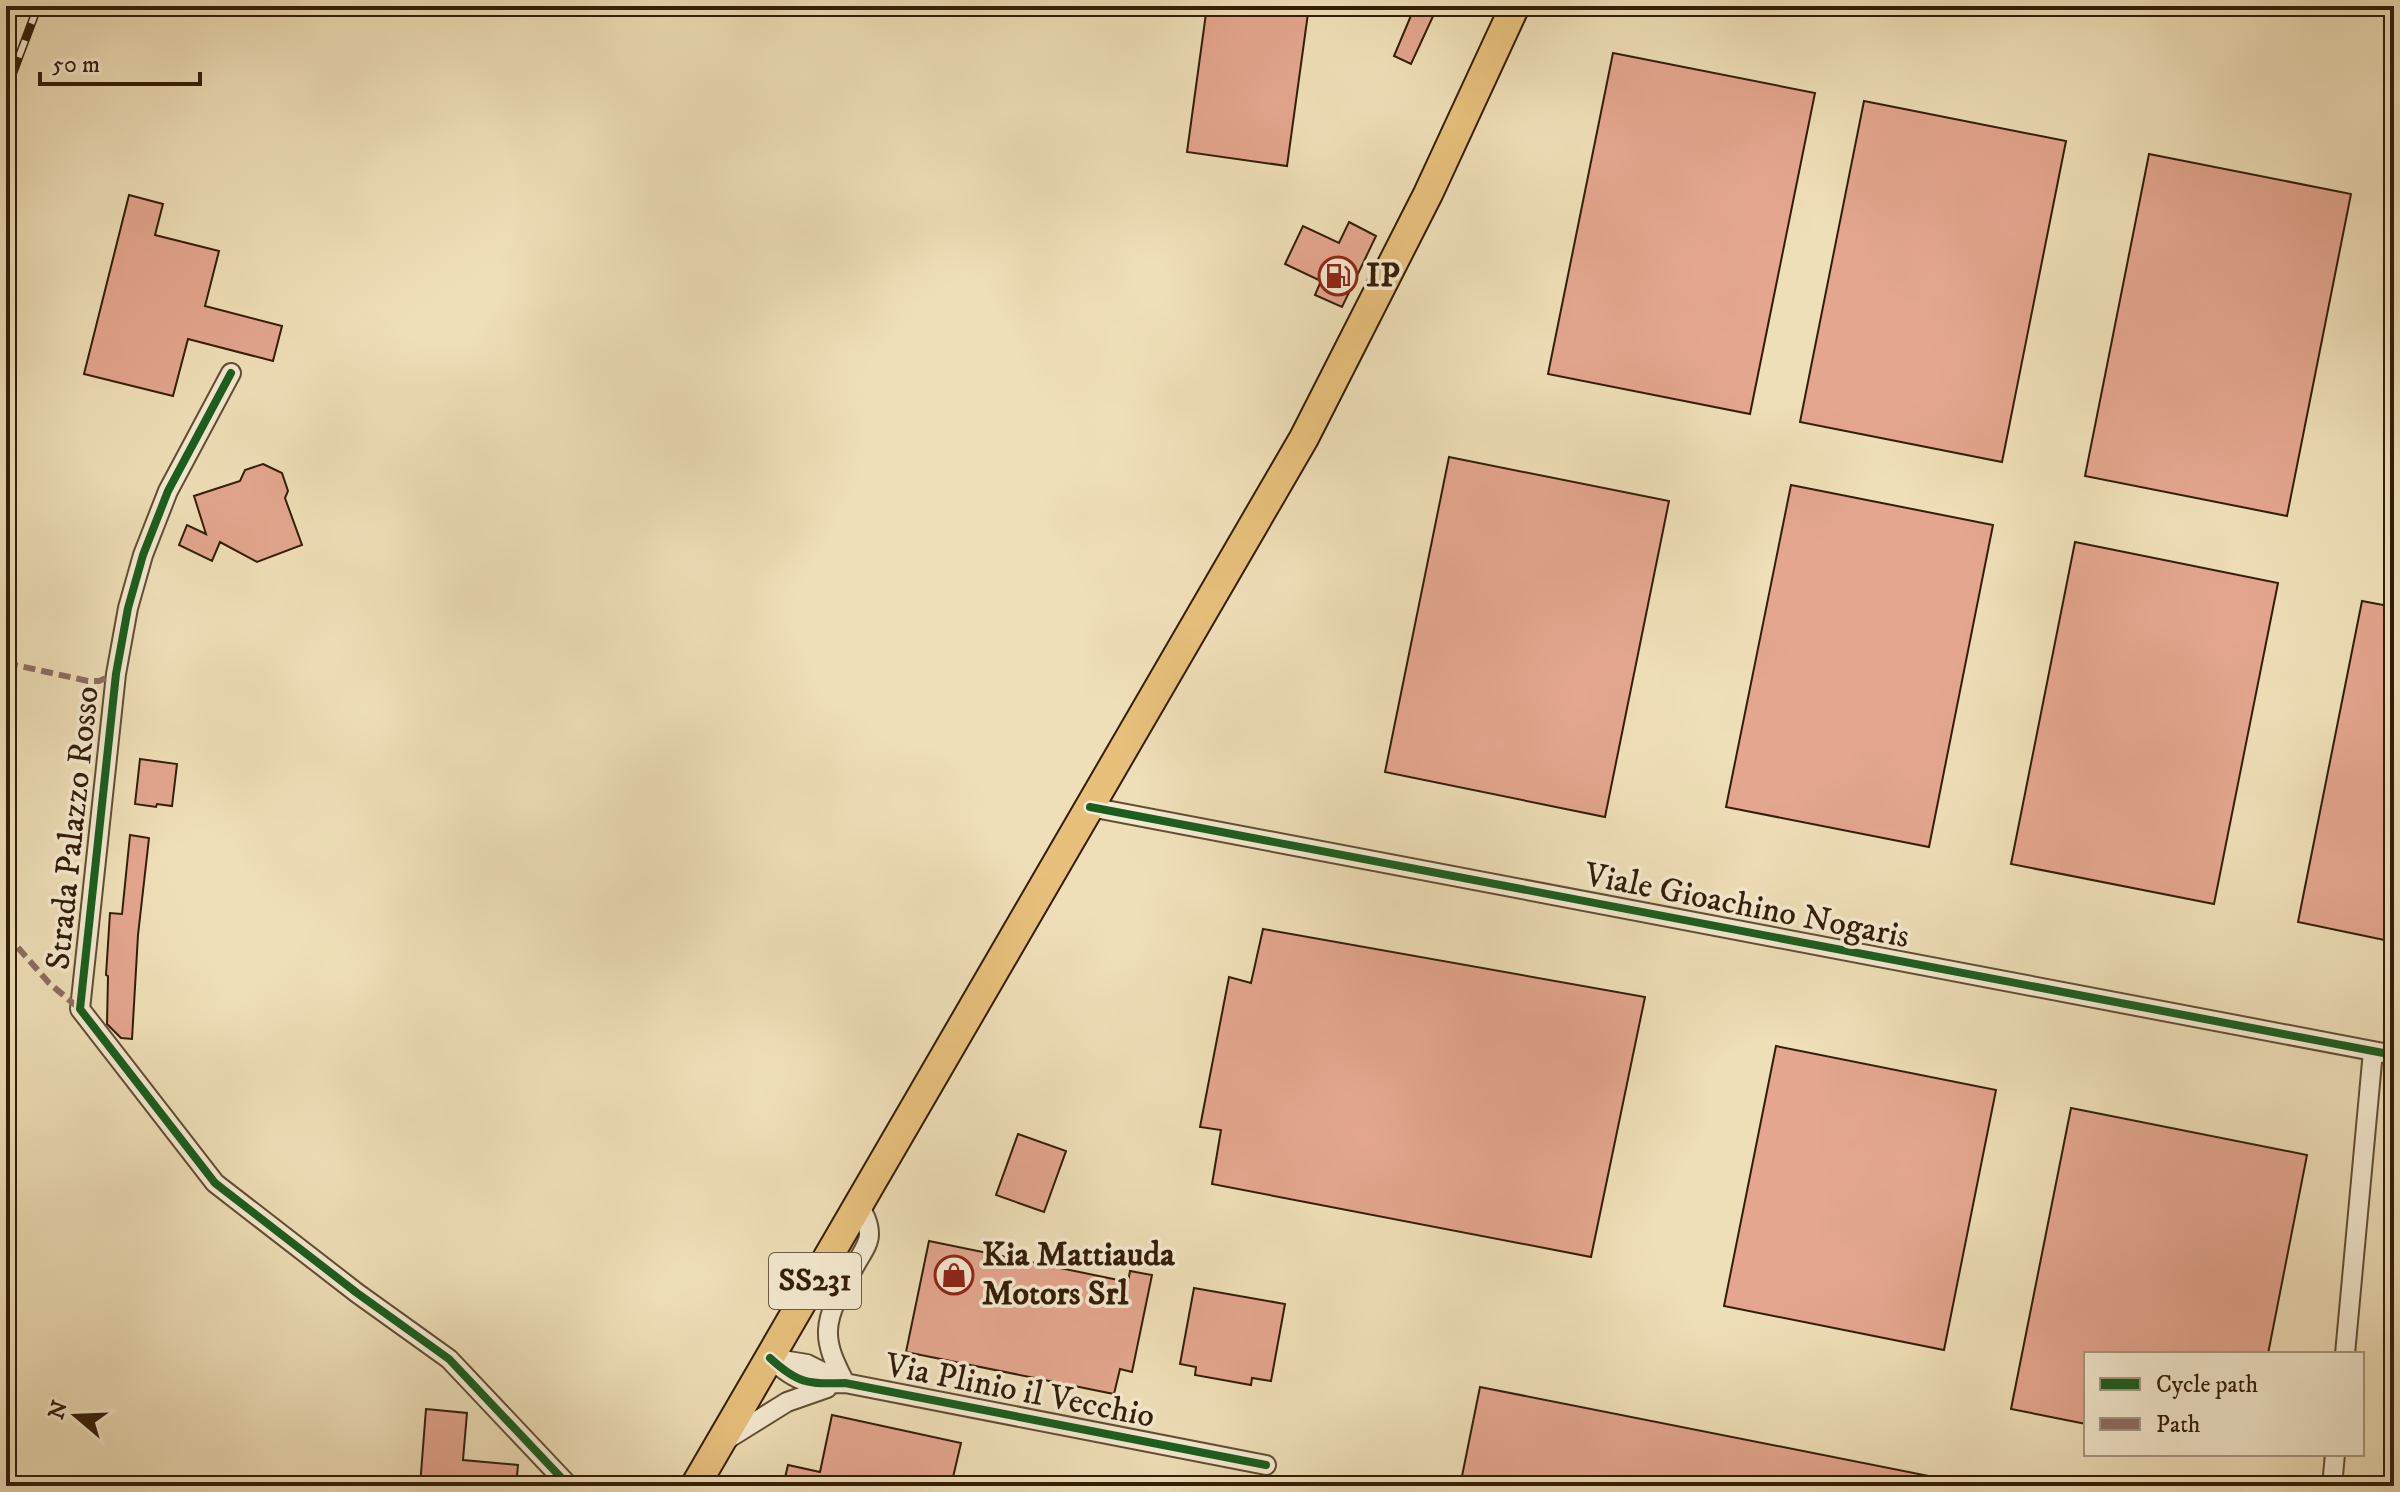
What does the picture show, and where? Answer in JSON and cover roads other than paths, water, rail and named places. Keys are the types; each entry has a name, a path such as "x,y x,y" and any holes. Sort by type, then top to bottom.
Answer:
{"main road":[{"path":"859,1205 1304,438 1428,194 1515,6"},
{"name":"SS231","path":"695,1486 859,1205"}],"street":[{"name":"Strada Palazzo Rosso","path":"231,373 168,491 143,555 128,608 116,674 80,1009 215,1183 345,1284 449,1359 569,1486"},
{"name":"Viale Gioachino Nogaris","path":"1090,807 2394,1055"},
{"path":"2345,1352 2373,1051"},
{"name":"Via Plinio il Vecchio","path":"845,1383 829,1344 828,1329 844,1286 868,1243 868,1227 859,1205"},
{"name":"Via Plinio il Vecchio","path":"770,1358 795,1378 845,1383 1266,1465"},
{"name":"Via Plinio il Vecchio","path":"721,1442 787,1402 845,1383"},
{"path":"2332,1486 2335,1456"}],"railway":[{"path":"6,91 38,6"}],"place":[{"name":"IP","path":"1338,276"},
{"name":"Kia Mattiauda Motors Srl","path":"954,1275"}]}
